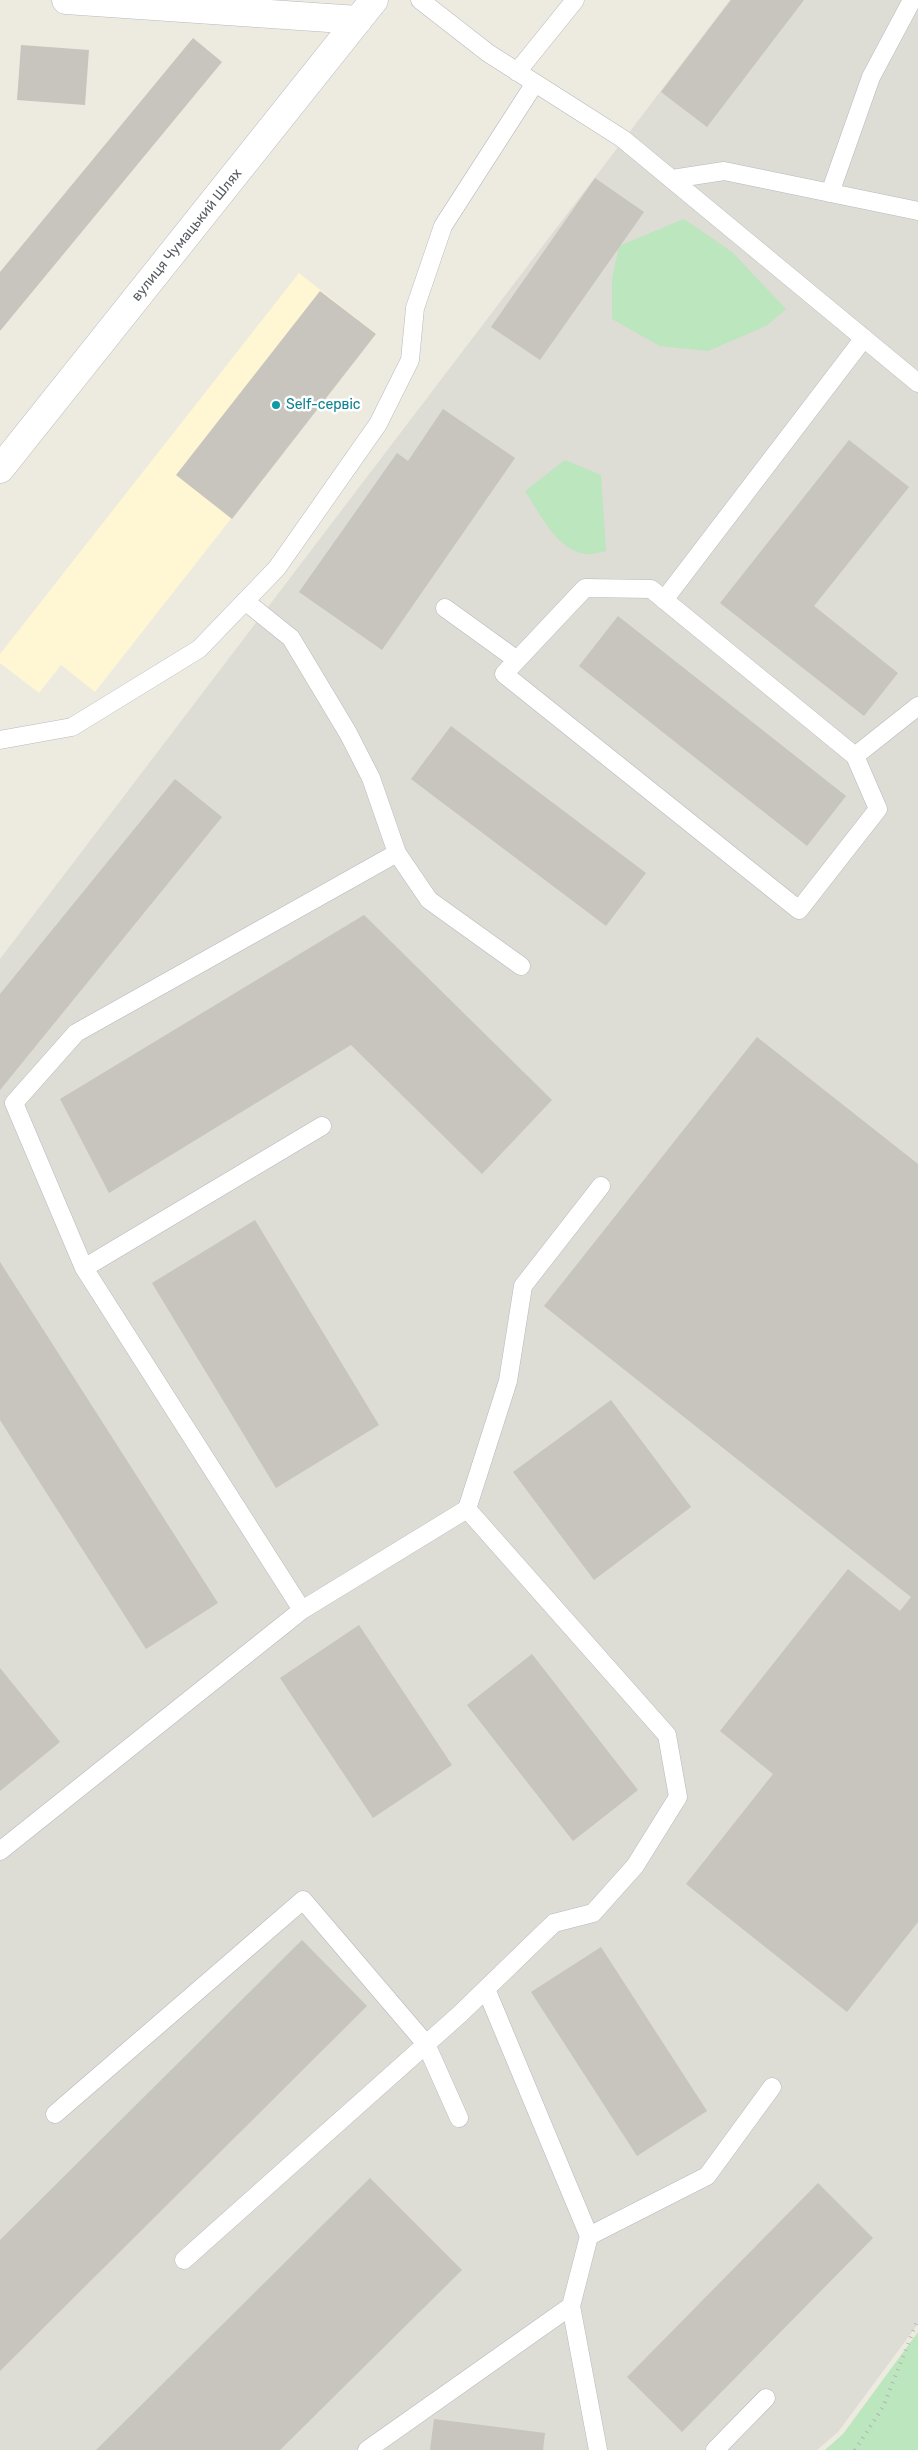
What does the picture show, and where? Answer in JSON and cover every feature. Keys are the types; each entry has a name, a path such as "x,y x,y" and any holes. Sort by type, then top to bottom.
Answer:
{"main road":[{"path":"66,0 366,10"},
{"name":"вулиця Чумацький Шлях","path":"0,469 366,10"}],"lane":[{"path":"420,0 488,53 623,139 918,383"},
{"path":"518,72 575,0"},
{"path":"830,193 871,77 912,0"},
{"path":"0,740 72,727 199,649 278,568 378,424 410,360 414,308 443,226 535,83"},
{"path":"672,179 724,171 918,210"},
{"path":"664,600 864,338"},
{"path":"585,588 651,589 855,756 878,809 799,910 504,674 518,660 585,588"},
{"path":"245,601 291,638 348,733 371,778 397,853 429,900 521,966"},
{"path":"444,608 518,660"},
{"path":"855,756 918,706"},
{"path":"302,1610 84,1268 14,1103 76,1033 397,853"},
{"path":"84,1268 322,1126"},
{"path":"0,1851 302,1610 466,1509 508,1380 523,1286 601,1186"},
{"path":"184,2260 426,2044 554,1923 593,1914 635,1866 678,1798 667,1736 466,1509"},
{"path":"55,2114 303,1900 426,2044 458,2118"},
{"path":"486,1989 589,2236 572,2306 598,2450"},
{"path":"589,2236 707,2176 772,2087"},
{"path":"367,2450 572,2306"},
{"path":"714,2450 766,2398"}],"shaded area":[{"path":"730,0 918,0 918,2324 838,2432 817,2450 0,2450 0,959"},
{"path":"299,273 376,334 95,692 61,665 39,693 0,663 0,654"}],"green space":[{"path":"684,219 732,252 786,309 766,326 708,351 660,346 612,319 612,279 619,246"},
{"path":"565,460 601,475 606,551 586,554 566,546 550,530 525,491"},
{"path":"918,2332 918,2450 825,2450 843,2434"}],"building":[{"path":"731,0 804,0 707,127 661,92"},
{"path":"193,38 222,62 0,331 0,272"},
{"path":"21,45 89,50 85,105 17,100"},
{"path":"595,178 644,212 540,360 491,327"},
{"name":"Self-сервіс","path":"320,291 376,334 232,519 176,475"},
{"path":"443,409 515,458 382,650 299,592 397,453 408,461"},
{"path":"849,440 909,487 814,606 898,673 864,716 720,603"},
{"path":"618,616 846,796 807,846 579,666"},
{"path":"451,726 646,873 606,926 411,779"},
{"path":"175,779 222,817 0,1090 0,994"},
{"path":"364,915 552,1100 482,1174 351,1045 109,1193 60,1099"},
{"path":"757,1037 918,1164 918,1922 847,2012 686,1884 773,1774 720,1731 848,1569 900,1611 911,1597 544,1306"},
{"path":"255,1220 379,1425 276,1488 152,1283"},
{"path":"0,1262 218,1603 146,1649 0,1420"},
{"path":"611,1400 691,1507 594,1580 513,1472"},
{"path":"359,1625 452,1765 373,1818 280,1678"},
{"path":"532,1654 638,1790 573,1841 467,1705"},
{"path":"0,1668 60,1742 0,1791"},
{"path":"302,1940 367,2006 0,2371 0,2240"},
{"path":"601,1947 707,2111 637,2156 531,1992"},
{"path":"370,2178 462,2270 280,2450 96,2450"},
{"path":"818,2183 873,2238 682,2432 627,2377"},
{"path":"434,2419 545,2433 543,2450 430,2450"}],"railway":[{"path":"855,2450 883,2407 918,2319"}],"place":[{"name":"Self-сервіс","path":"276,405"}]}
